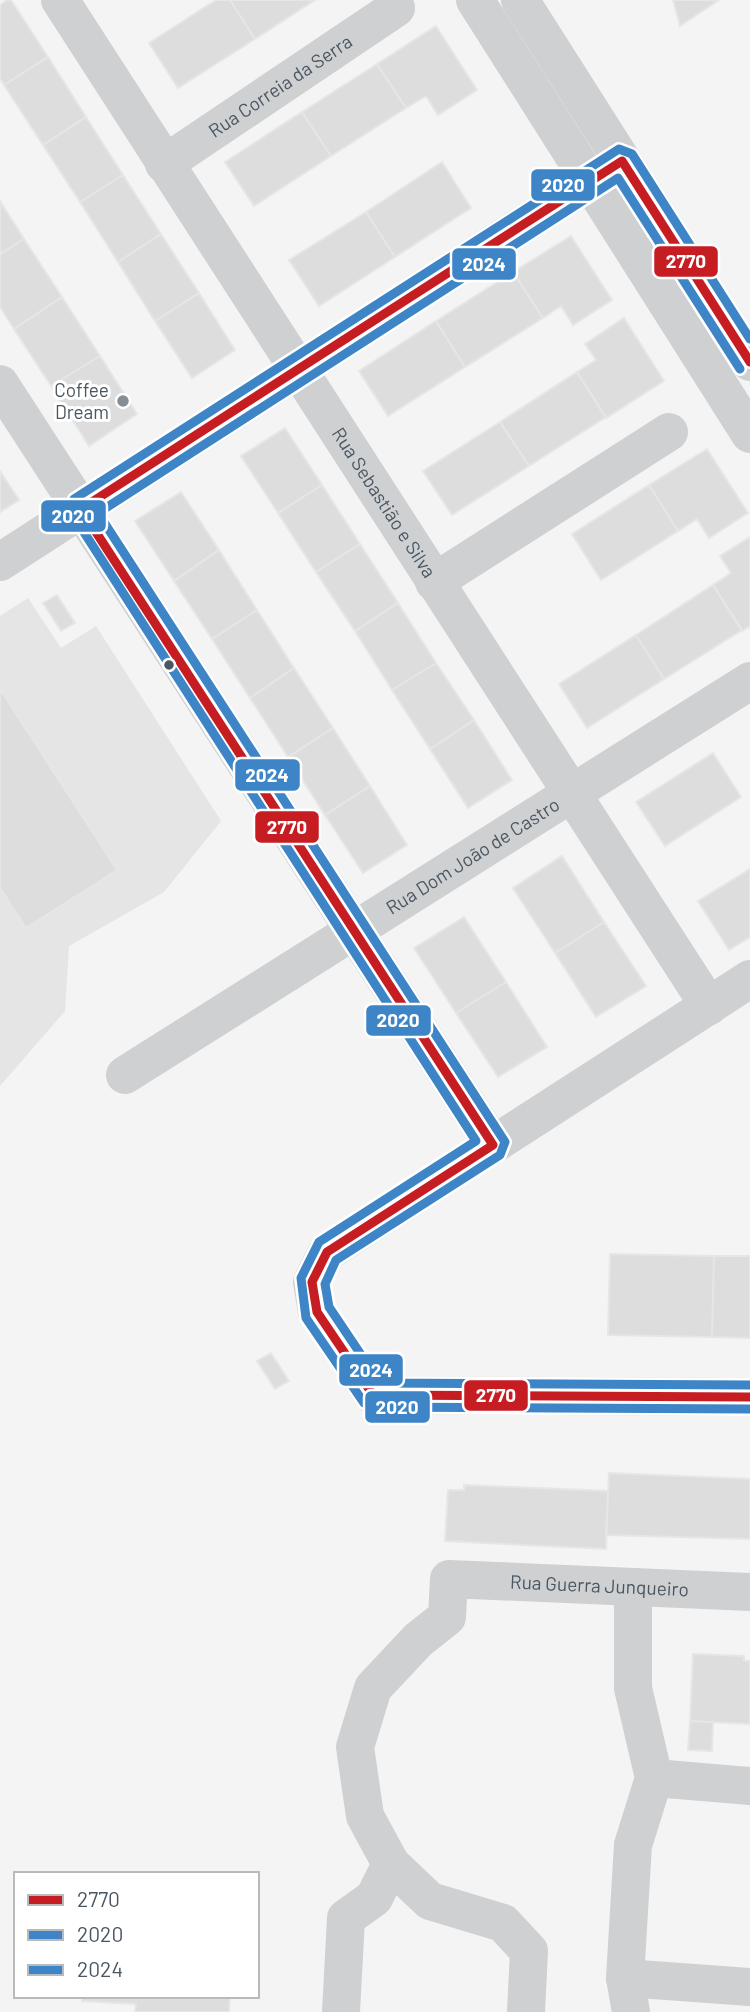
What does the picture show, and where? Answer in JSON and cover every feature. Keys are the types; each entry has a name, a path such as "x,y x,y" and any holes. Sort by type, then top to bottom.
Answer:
{"street":[{"name":"Rua Sebastião e Silva","path":"60,0 709,1006"},
{"path":"475,0 750,434"},
{"path":"520,0 750,362"},
{"name":"Rua Correia da Serra","path":"164,164 396,8"},
{"path":"0,562 622,161"},
{"path":"0,384 493,1145"},
{"path":"434,582 669,432"},
{"name":"Rua Dom João de Castro","path":"125,1075 750,681"},
{"path":"750,979 327,1252 312,1282 317,1312 373,1395 750,1396"},
{"name":"Rua Guerra Junqueiro","path":"391,1864 365,1816 355,1747 373,1688 418,1640 447,1617 449,1579 750,1592"},
{"path":"633,1587 633,1688 654,1779 633,1845 628,1995 750,1987"},
{"path":"654,1779 750,1786"},
{"path":"341,2012 346,1918 374,1898 391,1864 430,1901 503,1923 529,1951 526,2012"}],"shaded area":[{"path":"28,598 61,648 96,626 221,821 164,892 69,946 65,1011 0,1086 0,616"}],"building":[{"path":"11,0 48,57 4,85 0,78 0,5"},
{"path":"216,0 230,0 255,39 178,88 149,43"},
{"path":"230,0 315,0 255,39"},
{"path":"673,0 719,0 680,26"},
{"path":"436,26 477,90 438,115 426,96 406,108 377,64"},
{"path":"48,57 86,117 43,145 4,85"},
{"path":"377,64 406,108 331,156 302,112"},
{"path":"302,112 331,156 254,206 225,162"},
{"path":"86,117 123,175 80,202 43,145"},
{"path":"442,162 471,208 395,257 366,212"},
{"path":"123,175 161,234 118,262 80,202"},
{"path":"0,201 24,239 0,254"},
{"path":"366,212 395,257 319,306 289,260"},
{"path":"161,234 199,293 155,321 118,262"},
{"path":"571,236 612,300 573,325 561,306 543,318 513,272"},
{"path":"24,239 62,297 14,329 0,307 0,254"},
{"path":"513,272 543,318 465,367 436,321"},
{"path":"199,293 235,350 192,378 155,321"},
{"path":"62,297 100,356 51,386 14,329"},
{"path":"624,318 664,381 606,418 577,372 596,360 585,344"},
{"path":"436,321 465,367 388,416 359,371"},
{"path":"100,356 137,414 89,446 51,386"},
{"path":"577,372 606,417 529,466 500,422"},
{"path":"500,422 529,466 452,515 423,471"},
{"path":"285,428 322,485 278,513 241,456"},
{"path":"707,449 748,513 709,538 697,519 678,531 649,485"},
{"path":"0,471 19,500 0,512"},
{"path":"322,485 360,544 316,572 278,513"},
{"path":"649,485 678,531 601,580 572,534"},
{"path":"181,492 219,550 174,581 135,521"},
{"path":"750,537 750,626 742,631 713,585 731,573 720,556"},
{"path":"360,544 398,603 355,631 316,572"},
{"path":"219,550 257,610 212,639 174,581"},
{"path":"713,585 742,630 664,679 636,635"},
{"path":"57,595 75,623 61,631 43,603"},
{"path":"398,603 436,663 392,690 355,631"},
{"path":"257,610 294,668 250,698 212,639"},
{"path":"636,635 664,679 587,728 559,684"},
{"path":"436,663 474,720 430,749 392,690"},
{"path":"294,668 333,728 288,757 250,698"},
{"path":"0,689 117,870 26,928 0,888"},
{"path":"474,720 512,780 468,808 430,749"},
{"path":"333,728 370,786 325,815 288,757"},
{"path":"713,753 741,797 665,846 636,802"},
{"path":"370,786 407,845 363,873 325,815"},
{"path":"562,856 604,922 555,953 513,888"},
{"path":"750,869 750,937 729,950 698,901"},
{"path":"464,917 506,982 456,1013 414,948"},
{"path":"604,922 646,986 596,1017 555,953"},
{"path":"506,982 547,1047 498,1077 456,1013"},
{"path":"610,1254 714,1256 712,1337 608,1335"},
{"path":"714,1256 750,1256 750,1338 712,1337"},
{"path":"271,1353 289,1381 275,1389 257,1361"},
{"path":"609,1473 750,1479 750,1539 606,1535"},
{"path":"464,1485 608,1491 606,1549 445,1541 448,1490 464,1490"},
{"path":"693,1654 744,1656 744,1661 750,1661 750,1724 690,1721"},
{"path":"690,1721 713,1722 712,1751 688,1750"},
{"path":"82,1998 230,1998 229,2012 135,2012 136,2004 82,2001"}],"transit line":[{"name":"2020","path":"750,339 632,154 619,149 74,499 69,509 476,1141 319,1242 301,1278 306,1318 364,1403 373,1407 750,1409"},
{"name":"2770","path":"622,161 750,362"},
{"name":"2770","path":"81,509 622,161"},
{"name":"2024","path":"740,369 618,178 98,513 505,1142 500,1155 336,1260 325,1284 329,1307 380,1383 750,1385"},
{"name":"2770","path":"81,509 493,1145"},
{"name":"2770","path":"312,1282 327,1252 493,1145"},
{"name":"2770","path":"312,1282 317,1312 373,1395 750,1397"}],"place":[{"name":"Coffee Dream","path":"123,401"}]}
